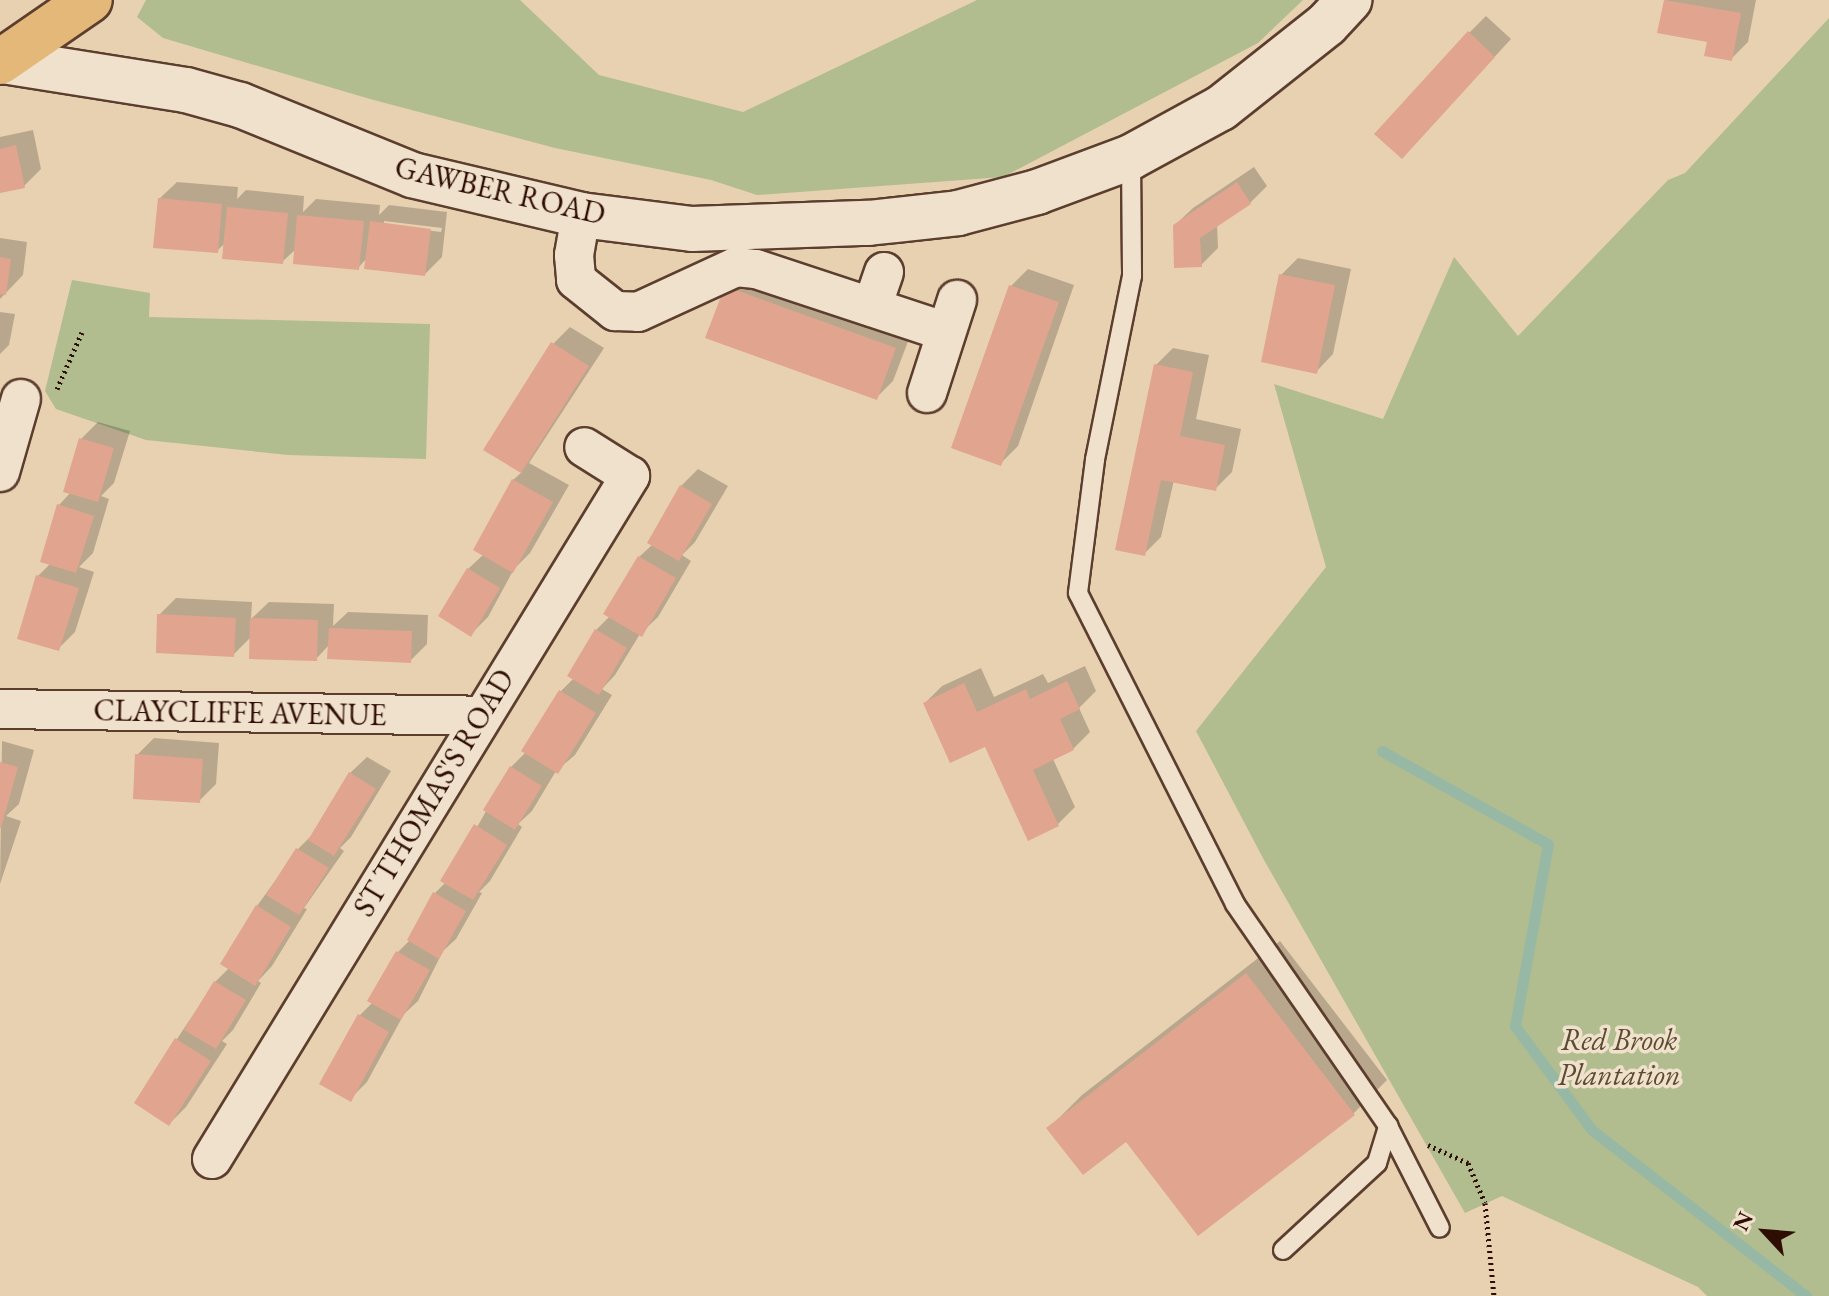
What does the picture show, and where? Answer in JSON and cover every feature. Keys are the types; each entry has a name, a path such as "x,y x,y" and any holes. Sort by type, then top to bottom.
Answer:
{"highway":[{"path":"2,62 90,0"}],"street":[{"name":"GAWBER ROAD","path":"2,62 186,90 240,105 412,175 581,215 692,229 868,223 958,213 1037,192 1131,157 1221,108 1327,24 1349,0"},
{"path":"581,215 574,255 576,280 615,311 638,312 736,267 756,269 872,307 952,316 927,393"},
{"path":"872,307 884,272"},
{"path":"0,472 21,399"},
{"name":"ST THOMAS'S ROAD","path":"212,1159 480,716 630,476 584,447"},
{"name":"CLAYCLIFFE AVENUE","path":"0,709 480,716"}],"lane":[{"path":"1131,157 1132,276 1095,460 1078,593 1235,904 1388,1126 1440,1228"},
{"path":"1283,1250 1377,1163 1388,1126"}],"path":[{"path":"21,399 39,403 54,394 82,332"},
{"path":"1388,1126 1468,1163 1485,1203 1494,1296"}],"green space":[{"path":"146,0 520,0 599,75 743,112 977,0 1303,0 1258,43 1003,177 757,195 711,180 555,148 370,99 163,38 137,17"},
{"name":"Red Brook Plantation","path":"1829,18 1829,1296 1707,1296 1698,1287 1502,1196 1465,1213 1264,860 1196,731 1326,567 1274,384 1383,419 1454,257 1518,336 1668,180 1685,173"},
{"path":"72,280 150,293 149,317 430,324 426,459 288,455 146,440 56,409 45,391"}],"building":[{"path":"1664,0 1741,13 1732,61 1704,56 1707,42 1657,33"},
{"path":"1468,31 1495,57 1402,159 1374,134"},
{"path":"16,145 25,188 0,193 0,149"},
{"path":"1237,182 1251,204 1200,238 1202,267 1174,268 1173,225"},
{"path":"158,198 222,204 218,253 153,248"},
{"path":"227,207 288,213 283,264 222,259"},
{"path":"297,215 364,221 359,270 293,264"},
{"path":"370,221 431,229 425,276 364,269"},
{"path":"0,257 11,259 6,295 0,294"},
{"path":"1279,274 1335,285 1317,374 1261,362"},
{"path":"1009,285 1059,302 1001,466 951,448"},
{"path":"725,286 896,348 877,400 705,338"},
{"path":"551,342 589,366 521,473 483,450"},
{"path":"1154,364 1193,372 1180,436 1225,445 1216,491 1161,480 1145,556 1115,550"},
{"path":"79,438 114,448 98,502 63,492"},
{"path":"512,479 553,502 513,573 473,550"},
{"path":"680,485 712,504 679,561 647,543"},
{"path":"57,504 94,516 76,573 40,562"},
{"path":"638,556 676,578 642,637 603,614"},
{"path":"467,568 500,588 471,637 438,616"},
{"path":"36,575 79,588 59,651 17,639"},
{"path":"157,614 236,618 234,657 156,653"},
{"path":"250,618 318,620 317,661 249,659"},
{"path":"329,628 412,631 411,663 327,659"},
{"path":"595,629 627,648 599,695 567,676"},
{"path":"1067,681 1080,709 1060,719 1074,750 1033,770 1059,826 1028,841 985,747 950,763 923,703 964,683 977,712 1026,689 1030,699"},
{"path":"559,690 596,713 558,774 521,751"},
{"path":"135,754 203,759 200,803 133,799"},
{"path":"0,762 18,767 1,828 0,828"},
{"path":"510,766 542,786 515,830 483,810"},
{"path":"349,772 376,789 334,856 308,840"},
{"path":"474,824 507,845 473,900 440,881"},
{"path":"296,848 329,868 299,915 266,895"},
{"path":"433,892 466,911 439,959 407,940"},
{"path":"256,905 291,927 255,986 220,964"},
{"path":"396,951 430,970 401,1020 367,1001"},
{"path":"1246,973 1355,1115 1198,1236 1126,1142 1083,1175 1046,1128"},
{"path":"214,981 246,1000 216,1049 184,1030"},
{"path":"358,1014 389,1032 351,1102 319,1084"},
{"path":"175,1038 211,1061 169,1126 134,1103"}],"waterway":[{"path":"1382,751 1548,844 1515,1026 1592,1130 1806,1296"}]}
